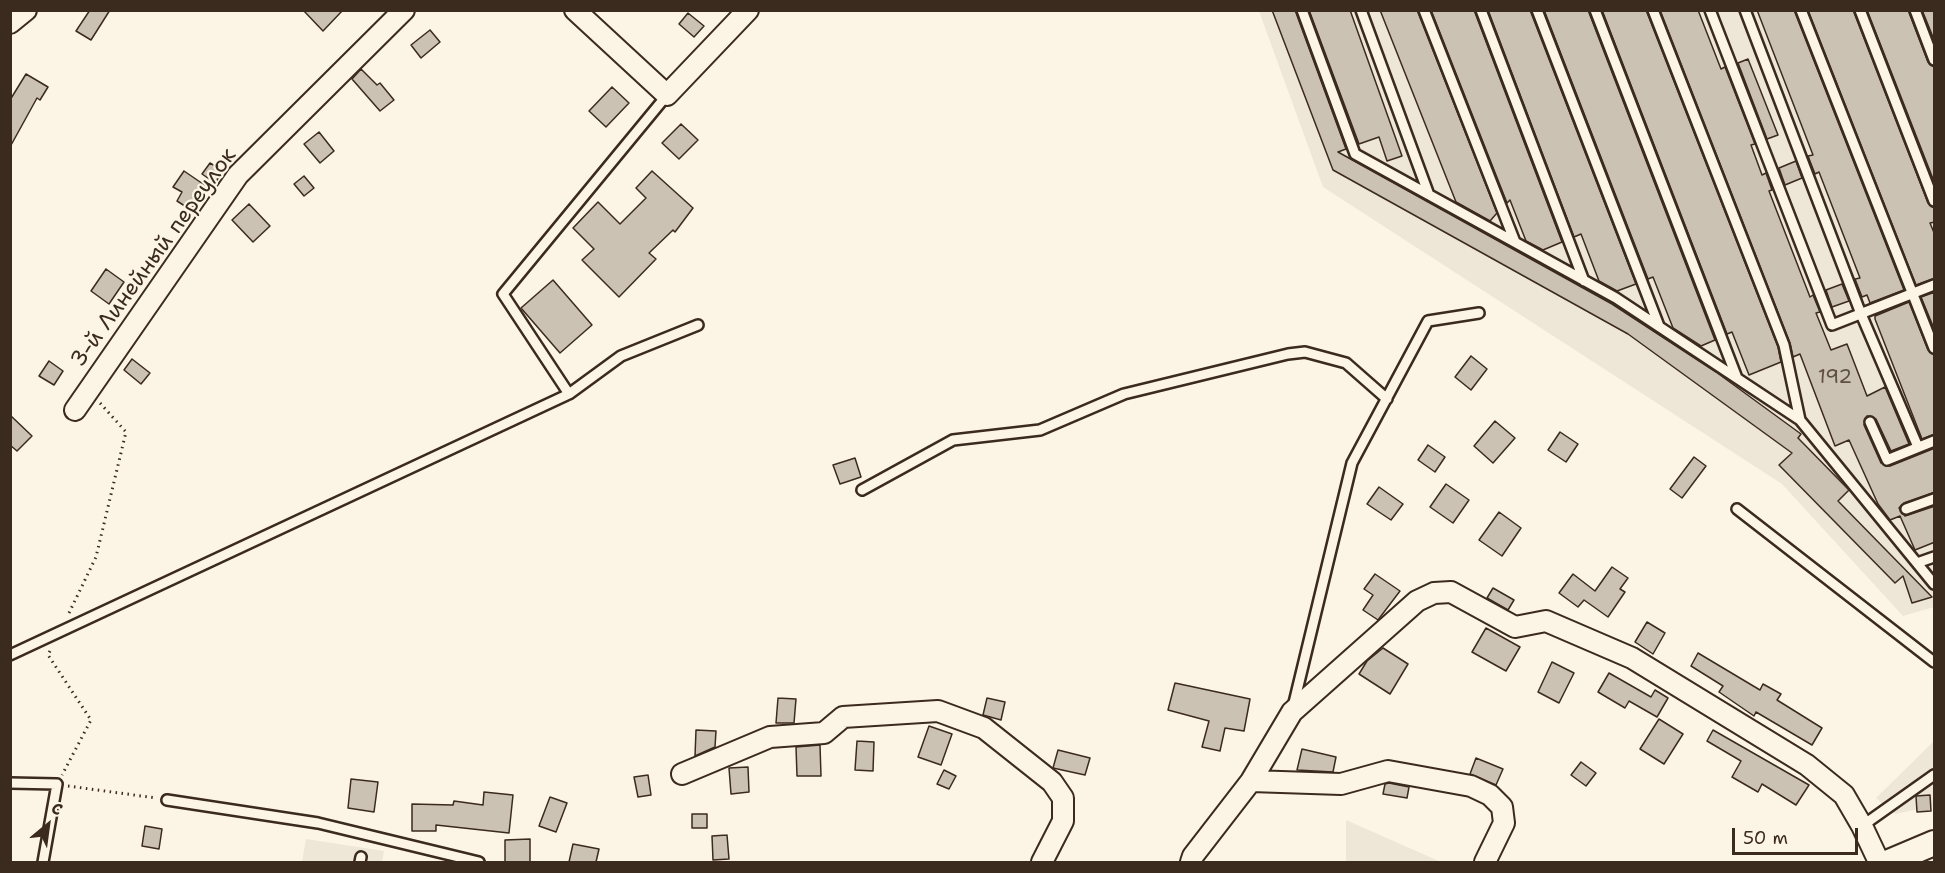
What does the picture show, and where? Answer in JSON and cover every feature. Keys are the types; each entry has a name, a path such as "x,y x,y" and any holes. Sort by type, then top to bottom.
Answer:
{"street":[{"path":"10,23 26,10"},
{"name":"3-й Линейный переулок","path":"75,410 238,175 404,10"},
{"path":"575,10 666,95 748,10"},
{"path":"1191,862 1193,856 1251,782 1292,712 1417,602 1434,593 1451,592 1515,627 1546,621 1632,658 1807,765 1844,795 1862,826 1878,862"},
{"path":"682,774 770,737 824,733 843,717 938,711 984,728 1052,782 1058,790 1063,798 1063,821 1042,862"},
{"path":"1251,782 1341,784 1388,771 1471,786 1491,795 1502,807 1504,823 1485,862"},
{"path":"1889,862 1935,843"}],"lane":[{"path":"1302,10 1355,154 1584,280 1659,326 1800,420 1935,584"},
{"path":"1361,10 1429,195"},
{"path":"1424,10 1515,242"},
{"path":"1481,10 1584,280"},
{"path":"1537,10 1659,326"},
{"path":"1595,10 1737,378"},
{"path":"1653,10 1784,345 1800,420"},
{"path":"1710,10 1832,325 1935,285"},
{"path":"1745,10 1861,314 1918,447"},
{"path":"1800,10 1935,348"},
{"path":"1860,10 1935,201"},
{"path":"1915,10 1935,60"},
{"path":"568,394 503,294 666,95"},
{"path":"1292,712 1352,463 1428,321 1479,313"},
{"path":"10,655 568,394 621,356 698,325"},
{"path":"862,490 953,440 1040,430 1124,394 1288,354 1305,352 1346,363 1387,399"},
{"path":"1870,422 1887,460 1935,441"},
{"path":"1906,509 1935,499"},
{"path":"1737,509 1935,662"},
{"path":"1917,563 1935,557"},
{"path":"1862,826 1935,776"},
{"path":"10,783 57,784 43,862"},
{"path":"167,800 318,823 479,862"}],"shaded area":[{"path":"1259,11 1934,11 1934,607 1903,616 1782,484 1323,187"},
{"path":"1934,741 1934,806 1895,814 1876,798"},
{"path":"1346,820 1441,862 1346,862"},
{"path":"306,839 384,851 382,862 302,862"}],"building":[{"path":"90,10 110,10 91,40 76,31"},
{"path":"303,10 343,10 323,31"},
{"path":"1272,10 1295,10 1346,149 1338,152 1612,304 1716,372 1801,434 1798,438 1849,490 1838,501 1932,597 1912,603 1903,576 1895,583 1779,465 1792,453 1628,334 1333,170"},
{"path":"1309,10 1350,10 1402,156 1387,161 1379,137 1359,144"},
{"path":"1380,10 1417,10 1497,213 1490,221 1456,202"},
{"path":"1431,10 1474,10 1562,242 1543,250 1526,241 1510,200 1507,203"},
{"path":"1488,10 1530,10 1636,284 1617,291 1599,281 1581,234 1574,237"},
{"path":"1544,10 1588,10 1715,340 1701,346 1673,328 1653,277 1648,279"},
{"path":"1602,10 1646,10 1778,347 1781,362 1749,375 1732,332 1727,334"},
{"path":"1660,10 1698,10 1721,69 1725,67 1755,144 1751,145 1762,175 1766,173 1772,190 1769,191 1810,297 1813,295 1820,312 1816,313 1831,350 1847,344 1867,396 1885,387 1909,444 1891,451 1876,419 1867,416 1864,425 1881,463 1890,466 1935,448 1935,492 1904,503 1899,508 1905,516 1935,506 1935,542 1915,550 1900,516 1890,520 1878,504 1849,440 1835,446 1800,354 1793,357 1790,343"},
{"path":"1757,10 1794,10 1904,290 1870,303 1867,295 1862,297 1855,279 1860,278 1819,172 1815,174 1808,156 1813,155"},
{"path":"1808,10 1853,10 1928,203 1935,208 1935,222 1930,223 1935,235 1935,278 1916,285"},
{"path":"1867,10 1908,10 1928,62 1935,67 1935,184"},
{"path":"1922,10 1935,10 1935,42"},
{"path":"688,13 704,26 694,37 679,24"},
{"path":"430,30 440,42 421,58 411,45"},
{"path":"1748,59 1778,135 1767,139 1738,63"},
{"path":"361,69 377,85 380,83 394,100 380,111 352,79"},
{"path":"26,74 48,87 40,100 37,98 10,147 10,100"},
{"path":"612,87 629,103 606,127 589,111"},
{"path":"681,124 698,140 679,159 662,143"},
{"path":"319,132 334,151 320,163 304,144"},
{"path":"1796,161 1802,178 1785,185 1779,168"},
{"path":"210,163 223,171 215,183 202,174"},
{"path":"184,171 206,186 191,210 177,201 182,192 173,187"},
{"path":"652,171 693,208 675,232 673,230 649,253 656,259 619,297 582,260 594,249 573,228 598,202 620,224 646,198 636,188"},
{"path":"304,176 314,188 304,196 294,184"},
{"path":"249,204 270,226 253,242 232,220"},
{"path":"106,269 124,282 109,304 91,291"},
{"path":"553,280 592,325 560,353 521,308"},
{"path":"1842,284 1849,301 1832,307 1826,290"},
{"path":"1935,292 1935,331 1921,297"},
{"path":"1909,302 1928,350 1935,355 1935,434 1922,439 1875,319 1875,316"},
{"path":"1471,356 1487,369 1471,390 1455,377"},
{"path":"132,359 150,373 141,384 124,370"},
{"path":"49,361 63,371 54,385 39,376"},
{"path":"10,415 32,436 17,451 10,445"},
{"path":"1495,421 1515,438 1493,463 1474,446"},
{"path":"1560,432 1578,444 1566,462 1548,450"},
{"path":"1428,445 1445,457 1435,472 1418,460"},
{"path":"1694,457 1706,466 1682,498 1670,489"},
{"path":"855,458 861,477 840,484 833,465"},
{"path":"1446,484 1469,500 1453,523 1430,507"},
{"path":"1379,487 1403,504 1391,520 1367,504"},
{"path":"1499,512 1521,528 1502,556 1479,540"},
{"path":"1612,567 1628,578 1620,589 1625,592 1608,617 1584,600 1578,607 1559,593 1573,574 1595,591"},
{"path":"1375,574 1400,591 1378,620 1363,610 1373,595 1364,589"},
{"path":"1493,588 1514,600 1508,610 1487,598"},
{"path":"1647,622 1665,633 1653,654 1635,642"},
{"path":"1486,628 1520,647 1506,671 1472,652"},
{"path":"1383,648 1408,664 1390,694 1359,674 1367,661"},
{"path":"1698,653 1760,690 1763,684 1781,694 1777,700 1822,728 1812,745 1756,712 1754,716 1719,692 1723,686 1691,666"},
{"path":"1552,662 1574,673 1559,703 1538,692"},
{"path":"1609,673 1651,697 1655,690 1668,698 1657,717 1629,701 1625,708 1598,692"},
{"path":"1175,683 1250,699 1244,731 1225,728 1220,751 1202,747 1209,721 1168,710"},
{"path":"778,698 796,699 794,723 776,723"},
{"path":"987,698 1005,702 1001,720 983,715"},
{"path":"1659,719 1683,734 1664,764 1640,749"},
{"path":"929,726 952,734 941,765 918,757"},
{"path":"696,730 716,731 715,747 695,756"},
{"path":"1713,730 1809,785 1796,805 1762,784 1758,792 1732,777 1741,761 1707,741"},
{"path":"857,741 874,742 873,771 855,770"},
{"path":"820,745 821,776 797,776 796,747"},
{"path":"1302,749 1336,757 1333,772 1297,770"},
{"path":"1058,750 1090,758 1085,775 1053,768"},
{"path":"1476,758 1503,769 1496,785 1470,774"},
{"path":"1581,762 1596,773 1586,786 1571,775"},
{"path":"748,767 749,792 731,794 729,768"},
{"path":"944,770 956,776 949,789 937,784"},
{"path":"648,775 651,795 638,797 634,777"},
{"path":"351,779 378,782 374,812 348,808"},
{"path":"1385,784 1409,787 1407,798 1383,794"},
{"path":"484,792 513,795 509,833 436,825 436,831 412,831 412,804 453,805 454,801 483,805"},
{"path":"1930,795 1931,811 1917,812 1916,796"},
{"path":"550,797 567,803 556,832 539,826"},
{"path":"692,814 707,814 707,828 692,828"},
{"path":"145,826 162,829 159,849 142,846"},
{"path":"727,835 729,859 713,860 712,836"},
{"path":"530,839 530,862 505,862 505,840"},
{"path":"573,844 599,849 596,862 569,862"}]}
